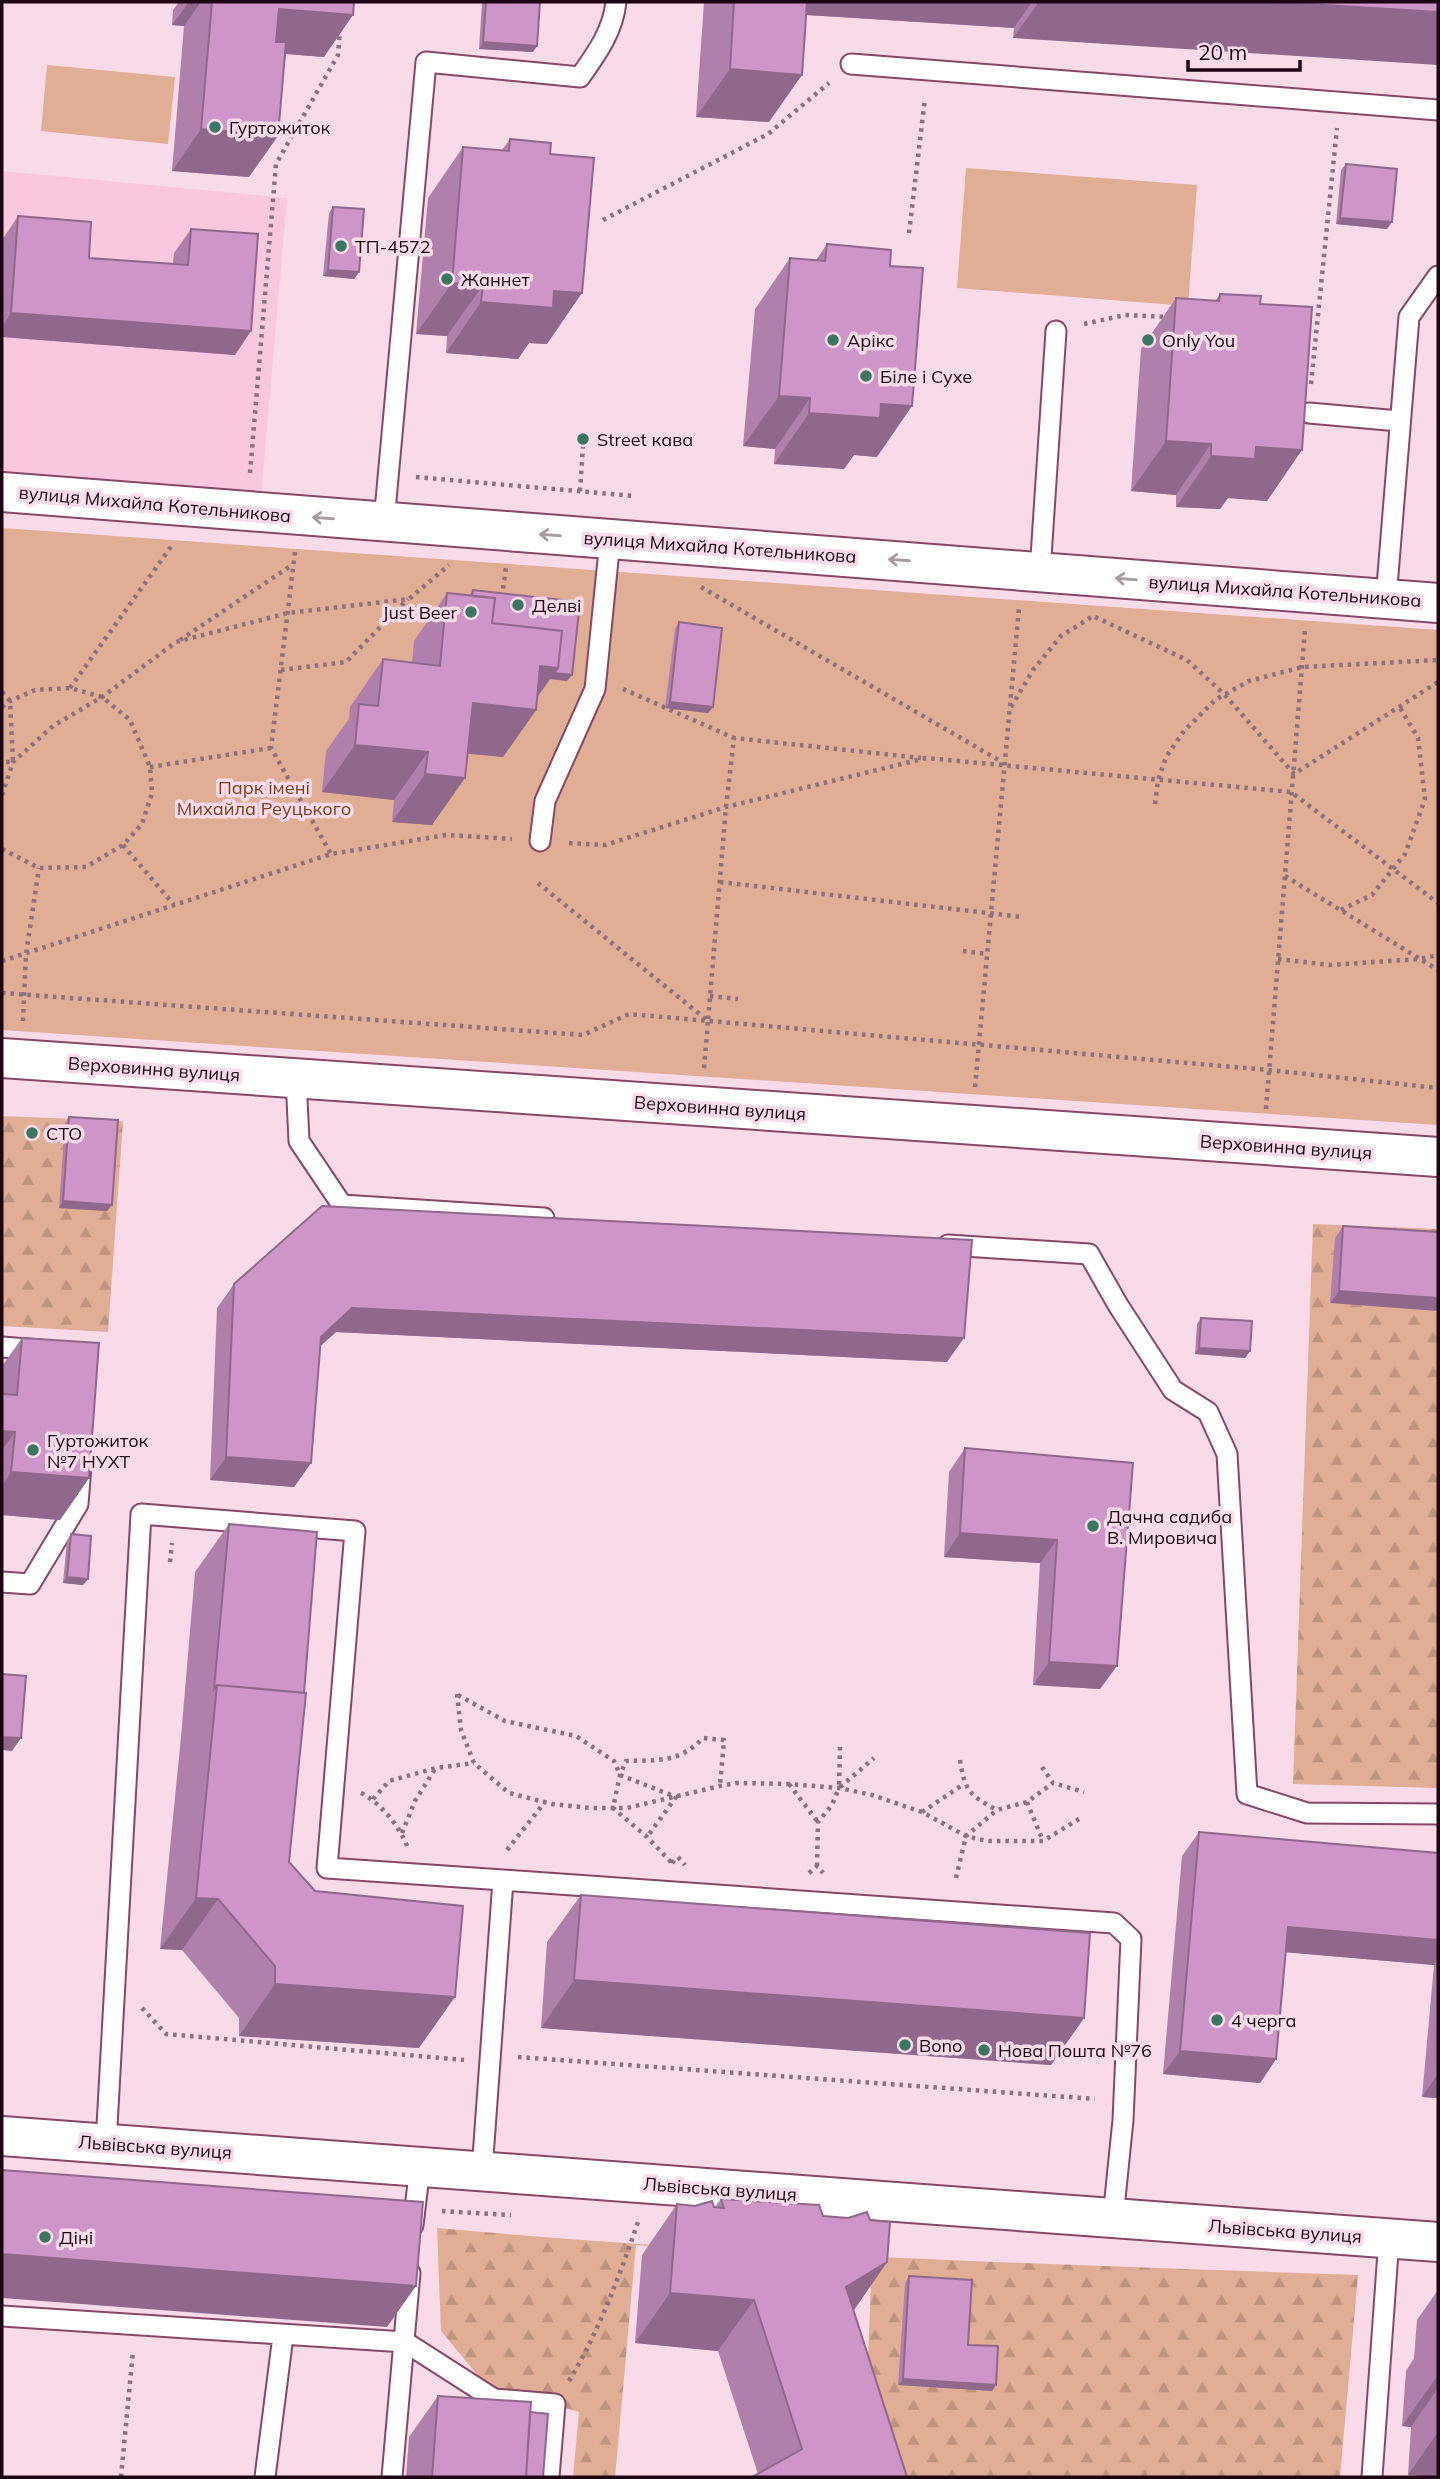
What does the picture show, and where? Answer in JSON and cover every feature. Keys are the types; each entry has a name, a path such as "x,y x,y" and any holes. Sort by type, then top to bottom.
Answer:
{"street":[{"name":"вулиця Михайла Котельникова","path":"2,492 1438,603"},
{"name":"Верховинна вулиця","path":"12,1043 296,1079 1438,1157"},
{"name":"Львівська вулиця","path":"2,2136 1438,2242"}],"lane":[{"path":"384,522 426,62 580,77 601,48 614,18 616,2"},
{"path":"851,64 1438,110"},
{"path":"1386,599 1409,317 1438,276"},
{"path":"1040,572 1056,331"},
{"path":"1308,413 1399,421"},
{"path":"540,841 545,801 595,690 610,540"},
{"path":"296,1079 299,1141 342,1205 563,1219"},
{"path":"923,1243 1089,1254 1118,1306 1173,1390 1208,1412 1227,1454 1247,1794 1307,1813 1438,1814"},
{"path":"2,1347 64,1351"},
{"path":"2,1582 30,1584 78,1504 82,1449"},
{"path":"106,2144 141,1514 355,1531 327,1868 1114,1923 1131,1939 1123,2120 1113,2218"},
{"path":"482,2171 503,1880"},
{"path":"391,2477 420,2167"},
{"path":"1372,2477 1389,2238"},
{"path":"2,2316 405,2342 494,2399 555,2404 549,2477"},
{"path":"265,2477 283,2336"}],"path":[{"path":"247,512 276,164 338,55 340,28"},
{"path":"603,220 768,134 851,64"},
{"path":"909,233 929,70"},
{"path":"1308,413 1340,101"},
{"path":"1056,331 1125,315 1177,318"},
{"path":"580,491 583,446"},
{"path":"389,475 634,496"},
{"path":"69,688 181,533 184,507"},
{"path":"297,541 271,748 331,854"},
{"path":"502,601 508,556"},
{"path":"281,670 346,662 409,599 455,561"},
{"path":"2,762 13,762 53,726 102,697 176,642 293,564"},
{"path":"696,583 1006,764"},
{"path":"176,642 288,613 409,599"},
{"path":"975,1093 1019,606"},
{"path":"1010,709 1033,670 1061,636 1102,611"},
{"path":"1080,612 1187,660 1225,695 1294,774"},
{"path":"1265,1111 1305,628"},
{"path":"1156,804 1158,780 1166,757 1184,731 1215,701 1249,681 1302,667 1438,660"},
{"path":"596,677 734,738 1291,792 1438,903"},
{"path":"1294,774 1438,682"},
{"path":"2,707 35,690 69,688 102,697 130,720 150,767 152,793 142,824 122,845 86,867 39,868 2,849"},
{"path":"2,692 10,701 13,762 2,795"},
{"path":"1340,910 1372,895 1405,855 1424,799 1418,738 1399,706"},
{"path":"704,1073 734,738"},
{"path":"150,767 271,748"},
{"path":"2,961 331,854 446,835 605,845 726,807 926,758"},
{"path":"122,845 174,905"},
{"path":"12,1043 24,995 26,954 39,868"},
{"path":"1284,876 1438,970"},
{"path":"720,882 1022,917"},
{"path":"538,883 708,1021"},
{"path":"963,951 987,954"},
{"path":"1278,959 1330,965 1419,959 1438,955"},
{"path":"2,993 583,1035 629,1014 1268,1070 1438,1088"},
{"path":"710,996 738,999"},
{"path":"676,1797 620,1775 614,1761 576,1735 505,1721 457,1694 461,1730 474,1763 509,1793 545,1802 590,1808 627,1808 676,1797 720,1786 737,1783 789,1784 839,1788 872,1795 922,1812 966,1836 986,1841 1043,1841 1079,1819"},
{"path":"612,1808 626,1761 663,1760 689,1752 703,1738 724,1740 720,1786"},
{"path":"817,1822 832,1805 839,1788 840,1747"},
{"path":"839,1788 874,1758"},
{"path":"960,1760 964,1784 977,1799 997,1810"},
{"path":"373,1799 389,1781 436,1768 474,1763"},
{"path":"1042,1767 1053,1783 1084,1792"},
{"path":"401,1833 415,1801 436,1768"},
{"path":"334,1781 373,1799 401,1833 417,1874"},
{"path":"956,1878 966,1836 997,1810 1027,1802 1053,1783"},
{"path":"789,1784 817,1822 817,1866"},
{"path":"922,1812 964,1784"},
{"path":"647,1837 676,1797"},
{"path":"494,1853 507,1850 545,1802"},
{"path":"1027,1802 1043,1841"},
{"path":"612,1808 647,1837 672,1863"},
{"path":"507,1850 548,1883"},
{"path":"555,2404 584,2357 608,2305 638,2222"},
{"path":"121,2477 135,2325"}],"shaded area":[{"path":"2,171 287,198 261,496 2,476"}],"green space":[{"path":"47,65 175,77 168,144 41,131"},
{"path":"966,168 1197,185 1188,306 957,288"},
{"name":"Парк імені Михайла Реуцького","path":"2,528 1438,630 1438,1125 2,1030"},
{"path":"2,1116 123,1121 108,1332 2,1326"},
{"path":"1313,1224 1438,1229 1438,1788 1293,1784"},
{"path":"437,2228 782,2252 1358,2275 1340,2477 888,2477 865,2428 872,2262 636,2245 615,2477 573,2477 579,2412 485,2384 441,2331"}],"building":[{"path":"212,2 354,2 353,15 279,9 276,42 286,42 278,136 201,129"},
{"path":"486,2 540,2 537,46 483,42"},
{"path":"734,2 807,2 802,75 730,69"},
{"path":"1276,2 1438,2 1438,12"},
{"path":"510,139 551,143 550,154 594,158 582,293 554,291 553,308 481,302 483,285 452,283 463,147 509,151"},
{"path":"1346,164 1397,169 1392,222 1340,218"},
{"name":"ТП-4572","path":"333,207 364,209 359,272 328,270"},
{"path":"18,216 91,222 89,258 188,265 191,229 258,234 251,331 11,313"},
{"path":"827,244 891,250 890,266 923,268 912,406 881,404 880,418 809,413 810,398 779,396 790,258 825,261"},
{"path":"1220,294 1261,296 1260,304 1312,307 1302,450 1256,447 1255,459 1211,456 1211,444 1166,441 1176,298 1219,301"},
{"path":"473,590 580,602 572,675 554,673 558,668 562,631 492,623 495,598 472,596"},
{"path":"447,593 495,598 492,623 562,631 558,668 540,666 536,710 473,703 465,778 425,774 428,752 355,745 359,704 378,706 383,659 440,666"},
{"path":"679,622 722,628 713,707 670,702"},
{"path":"69,1117 118,1120 112,1205 63,1201"},
{"path":"322,1206 972,1240 964,1338 352,1308 321,1337 311,1463 226,1457 234,1284"},
{"path":"1343,1226 1438,1232 1438,1298 1339,1291"},
{"path":"1201,1318 1252,1321 1250,1351 1199,1348"},
{"path":"22,1338 99,1343 89,1478 11,1472 15,1432 2,1431 2,1394 17,1395"},
{"path":"965,1448 1133,1463 1117,1666 1049,1662 1057,1540 960,1533"},
{"path":"229,1524 317,1532 304,1693 217,1685 214,1689"},
{"path":"71,1534 91,1536 88,1579 67,1577"},
{"path":"2,1674 26,1676 21,1738 2,1737"},
{"path":"217,1685 306,1693 289,1862 315,1891 463,1906 455,1997 275,1984 275,1966 218,1899 196,1898"},
{"name":"4 черга","path":"1199,1832 1438,1853 1438,1940 1288,1927 1276,2059 1180,2051"},
{"path":"581,1895 1090,1933 1084,2018 574,1980"},
{"path":"2,2170 423,2202 416,2286 2,2254"},
{"path":"721,2199 819,2205 823,2216 848,2218 867,2212 870,2220 890,2222 887,2262 846,2287 907,2477 752,2477 802,2449 754,2300 670,2293 677,2204 695,2206 712,2201 714,2207 724,2208"},
{"path":"909,2276 972,2280 968,2345 998,2346 996,2385 903,2379"},
{"path":"438,2396 531,2402 526,2477 432,2477"},
{"path":"530,2412 548,2414 543,2477 526,2477"}],"place":[{"name":"Гуртожиток","path":"215,127"},
{"name":"ТП-4572","path":"341,246"},
{"name":"Жаннет","path":"447,279"},
{"name":"Арікс","path":"833,340"},
{"name":"Only You","path":"1148,340"},
{"name":"Біле і Сухе","path":"866,376"},
{"name":"Street кава","path":"583,439"},
{"name":"Делві","path":"518,605"},
{"name":"Just Beer","path":"471,612"},
{"name":"СТО","path":"32,1133"},
{"name":"Гуртожиток №7 НУХТ","path":"33,1450"},
{"name":"Дачна садиба В. Мировича","path":"1093,1526"},
{"name":"4 черга","path":"1217,2020"},
{"name":"Bono","path":"905,2045"},
{"name":"Нова Пошта №76","path":"984,2050"},
{"name":"Діні","path":"45,2237"}]}
